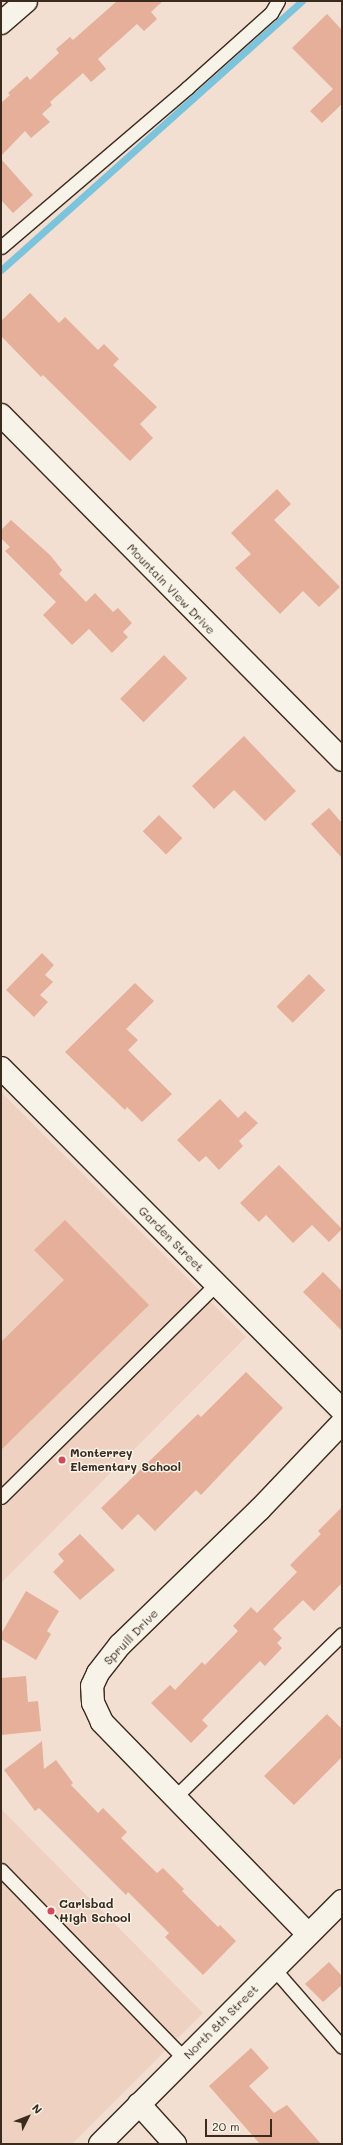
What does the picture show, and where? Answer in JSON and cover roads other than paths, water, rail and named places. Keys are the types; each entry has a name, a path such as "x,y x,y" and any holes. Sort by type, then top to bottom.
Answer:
{"street":[{"path":"1,23 26,1"},
{"name":"Mountain View Drive","path":"1,415 342,760"},
{"name":"Garden Street","path":"1,1068 342,1410"},
{"name":"Spruill Drive","path":"308,1934 102,1722 93,1703 92,1686 98,1673 120,1645 260,1509 342,1423"},
{"name":"North 8th Street","path":"100,2144 342,1901"},
{"path":"139,2104 174,2144"}],"lane":[{"path":"1,247 187,88 271,13 278,1"},
{"path":"1,1497 216,1284"},
{"path":"175,1797 342,1634"},
{"path":"1,1870 185,2059"},
{"path":"274,1969 342,2047"}],"waterway":[{"path":"1,270 302,1"}],"place":[{"name":"Monterrey Elementary School","path":"62,1460"},
{"name":"Carlsbad High School","path":"51,1911"}]}
